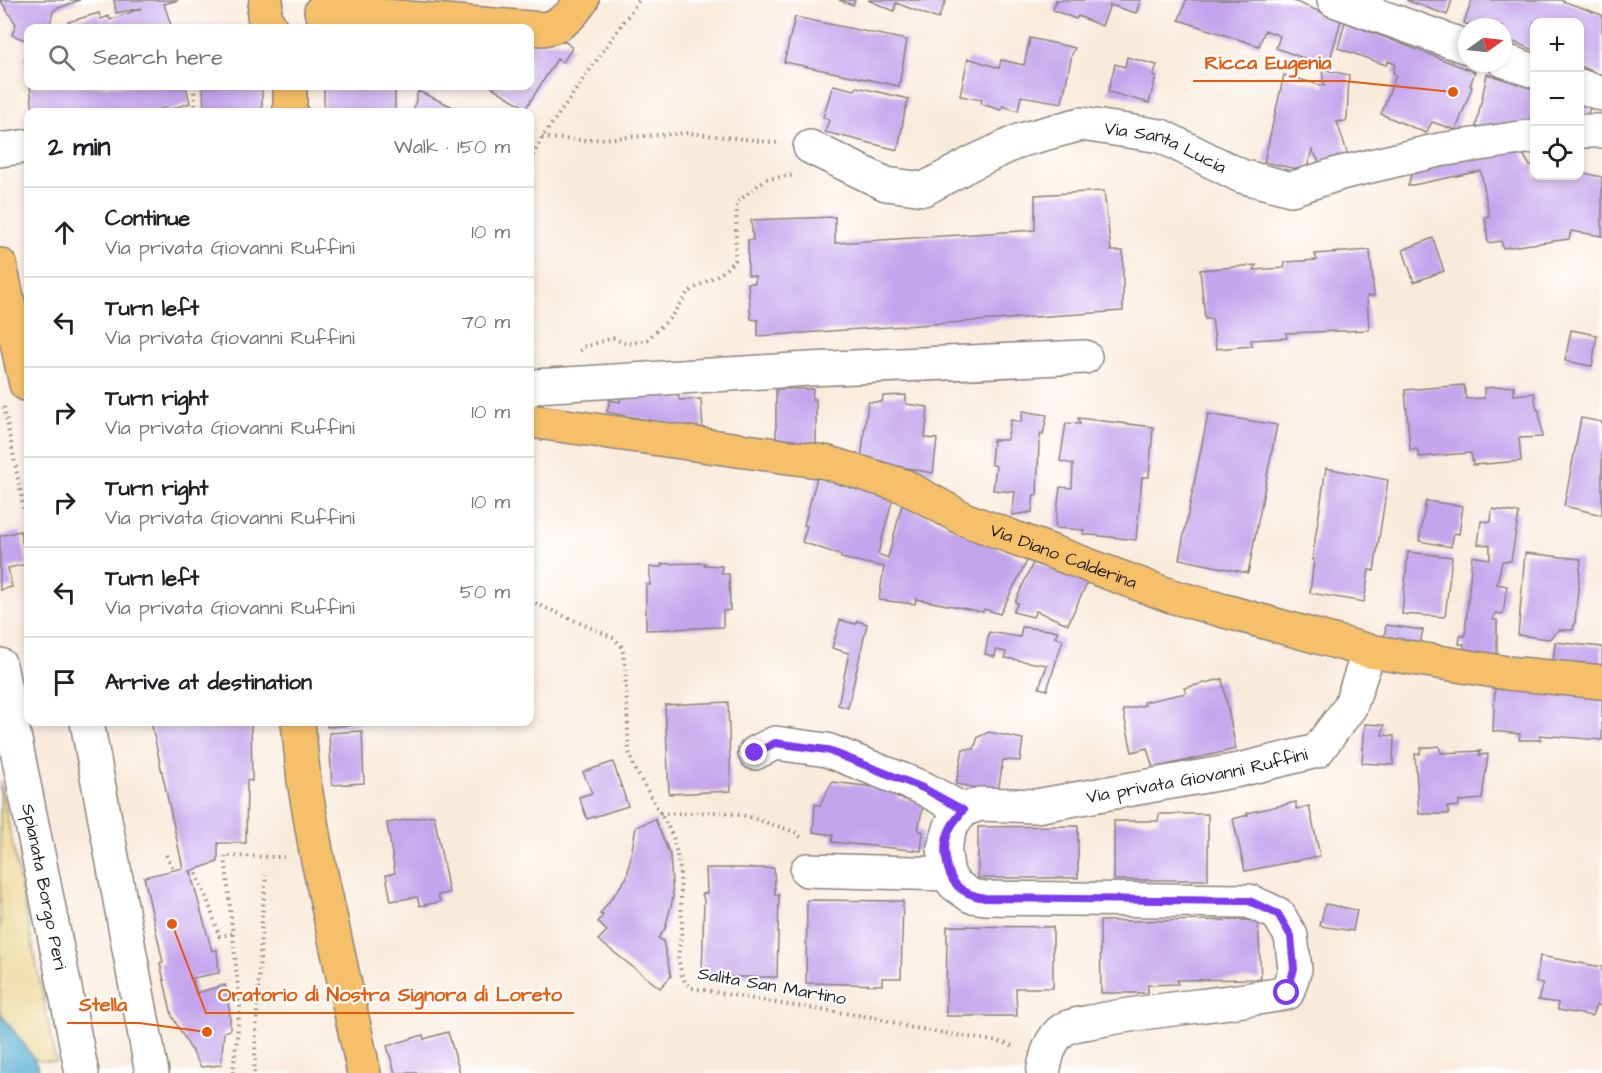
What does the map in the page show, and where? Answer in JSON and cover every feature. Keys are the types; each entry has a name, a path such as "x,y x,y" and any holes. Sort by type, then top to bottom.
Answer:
{"main road":[{"path":"266,0 264,16 269,24"},
{"path":"534,28 554,28 564,22 582,0"},
{"path":"318,13 473,24"},
{"path":"290,90 290,108"},
{"path":"0,265 21,391"},
{"name":"Via Diano Calderina","path":"534,422 825,462 904,486 964,519 1170,596 1369,651 1507,673 1602,682"},
{"path":"298,726 304,781 316,851 364,1073"}],"street":[{"path":"1339,1 1458,44"},
{"path":"1512,63 1530,70"},
{"path":"1584,87 1602,94"},
{"name":"Via Santa Lucia","path":"807,160 886,184 924,189 1021,140 1081,124 1161,136 1241,176 1291,189 1341,173 1439,150 1530,137"},
{"path":"1584,131 1602,131"},
{"path":"0,150 24,147"},
{"path":"544,387 809,369 1085,357"},
{"name":"Via privata Giovanni Ruffini","path":"963,810 980,804 1036,806 1239,770 1317,751 1350,707 1369,651"},
{"name":"Spianata Borgo Peri","path":"0,665 82,1073"},
{"path":"88,726 152,1073"},
{"path":"755,753 775,743 827,750 923,788 963,810 951,826 945,848 948,874 954,884 971,896 1249,901 1278,914 1291,936 1294,969 1287,993 1122,1016 1068,1027 1053,1040 1043,1073"},
{"path":"821,870 948,874"}],"path":[{"path":"534,153 542,138 639,0"},
{"path":"194,90 195,108"},
{"path":"542,138 584,140 689,133 807,160"},
{"path":"544,387 583,346 613,338 627,344 647,340 671,317 688,292 723,272 735,260 737,202 766,179 807,160"},
{"path":"21,391 24,451"},
{"name":"Salita San Martino","path":"534,603 614,638 622,647 629,752 634,767 673,836 680,869 682,929 678,957 686,984 703,990 878,1018 908,1027 982,1040"},
{"path":"660,814 719,812 747,816 795,832 821,870"},
{"path":"166,855 174,870"},
{"path":"233,1073 240,1007 225,856 284,857"},
{"path":"191,874 196,873 219,936 233,934"},
{"path":"254,1073 266,875"}],"sand":[{"path":"0,782 56,1062 36,1060 0,1012"}],"water":[{"path":"0,1012 28,1049 40,1073 0,1073"}],"building":[{"path":"0,0 80,0 56,9 50,24 24,24 24,40 12,35 16,24"},
{"path":"114,0 178,0 164,4 171,24 69,24 68,22 99,13 101,19 109,16 110,20 142,8 116,13"},
{"path":"839,0 855,0 853,5"},
{"path":"868,0 946,0 938,19 896,3 894,11"},
{"path":"1056,0 1141,0 1136,13 1110,5 1102,26 1078,16 1076,19 1053,10"},
{"path":"1186,0 1291,0 1341,20 1328,67 1276,48 1280,36 1265,30 1259,46 1179,20"},
{"path":"1406,0 1452,0 1447,15"},
{"path":"1472,0 1560,0 1602,15 1602,75 1584,68 1584,18 1530,18 1530,48 1512,41 1512,18 1466,18"},
{"path":"795,17 907,40 899,86 784,62"},
{"path":"1345,22 1458,65 1458,72 1475,72 1470,86 1472,87 1456,130 1432,122 1426,133 1381,114 1396,75 1393,73 1395,64 1388,61 1386,65 1338,48"},
{"path":"1030,38 1075,48 1062,103 1021,96 1018,111 1003,106 1001,110 981,104 982,100 960,96 968,58 999,68 1001,60 1024,65"},
{"path":"566,42 572,48 563,62 557,59 526,108 497,90 534,90 534,43"},
{"path":"1127,57 1157,65 1149,103 1108,92 1115,64 1125,67"},
{"path":"1322,69 1349,75 1347,118 1346,121 1337,122 1348,155 1320,163 1312,150 1306,171 1264,162 1284,75 1324,86"},
{"path":"1487,74 1530,88 1530,124 1475,131"},
{"path":"833,85 855,90 857,87 909,99 898,150 825,132 829,120 823,117"},
{"path":"30,90 187,90 190,103 174,108 33,108"},
{"path":"203,90 262,90 262,108 204,108"},
{"path":"324,90 395,90 395,108 324,108"},
{"path":"418,91 455,108 414,108"},
{"path":"1584,102 1590,108 1584,119"},
{"path":"1517,144 1530,166 1530,180 1584,180 1584,173 1602,177 1602,236 1571,231 1569,239 1503,248 1501,241 1488,243 1485,217 1489,216 1481,171 1408,186 1414,164"},
{"path":"1104,191 1111,251 1123,251 1123,311 758,336 758,320 751,319 748,283 755,283 755,276 748,275 748,240 753,240 751,220 835,217 835,243 1035,230 1035,195"},
{"path":"1433,238 1444,271 1414,282 1403,250"},
{"path":"1370,250 1374,296 1367,296 1369,330 1286,333 1287,338 1251,340 1252,346 1216,349 1212,319 1205,319 1200,270 1256,265 1254,270 1284,268 1285,262 1317,260 1315,254"},
{"path":"1571,330 1597,335 1592,366 1565,361"},
{"path":"1464,385 1466,399 1484,398 1484,388 1514,386 1514,395 1534,393 1537,410 1539,410 1542,437 1519,438 1521,461 1473,465 1471,453 1419,457 1417,449 1410,450 1405,390"},
{"path":"776,389 813,389 812,400 816,399 816,449 776,448"},
{"path":"676,392 680,400 701,399 703,431 607,412 610,400 620,402 620,394"},
{"path":"906,395 906,404 928,407 925,438 937,439 933,473 861,459 868,402 882,402 883,396"},
{"path":"1023,411 1047,415 1039,443 1037,495 1034,495 1032,512 1012,515 1015,492 993,490 996,466 991,464 993,440 1007,440 1011,420 1021,422"},
{"path":"1208,414 1277,425 1248,573 1179,559"},
{"path":"1078,418 1153,427 1149,477 1142,477 1136,540 1083,534 1084,530 1055,528 1060,487 1072,488 1073,464 1060,461 1066,423 1080,424"},
{"path":"1581,418 1602,422 1602,515 1564,506"},
{"path":"1326,468 1388,480 1374,571 1369,570 1364,602 1310,593 1314,560 1312,560"},
{"path":"818,474 894,494 878,554 888,558 902,505 1027,561 1000,614 984,609 983,612 916,599 915,604 879,600 884,567 841,558 841,555 802,542 807,526 804,525"},
{"path":"1426,501 1463,506 1459,534 1454,533 1451,547 1419,541"},
{"path":"1492,509 1519,513 1511,561 1502,561 1497,584 1507,586 1503,614 1495,613 1493,620 1497,620 1497,660 1464,659 1464,644 1459,644 1460,636 1465,636 1472,556 1490,559 1490,545 1478,544 1481,521 1491,522"},
{"path":"20,531 24,565 8,568 12,587 0,590 0,536"},
{"path":"1408,552 1452,557 1445,617 1402,614"},
{"path":"1525,553 1581,559 1573,630 1559,630 1549,639 1518,635"},
{"path":"1034,561 1087,583 1068,624 1036,611 1033,617 1013,612 1018,603 1015,602"},
{"path":"705,563 704,565 722,566 722,574 729,574 730,610 723,611 723,627 646,630 646,585 650,585 650,567 662,567 661,564"},
{"path":"840,620 867,624 848,708 838,705 849,653 832,648"},
{"path":"1386,625 1423,630 1419,648 1384,641"},
{"path":"1022,627 1058,631 1055,637 1063,640 1047,690 1039,688 1047,665 1005,658 1006,652 996,650 995,657 985,654 989,632 1020,637"},
{"path":"1555,642 1602,647 1602,667 1553,662"},
{"path":"1222,679 1236,749 1153,768 1147,748 1132,752 1123,710 1145,705 1144,702 1186,693 1184,688"},
{"path":"1495,686 1602,695 1602,740 1539,735 1541,740 1519,740 1520,734 1493,731"},
{"path":"728,702 731,791 669,794 665,705"},
{"path":"1365,724 1384,725 1382,735 1394,736 1393,765 1362,763"},
{"path":"152,726 251,726 252,781 247,780 246,843 218,843 218,862 190,871 212,951 217,950 219,973 193,978 196,993 225,985 230,1014 230,1030 224,1032 221,1065 201,1067 172,1016 160,963 163,962 144,877 183,868"},
{"path":"362,731 364,783 332,785 329,733"},
{"path":"989,732 1023,739 1020,761 1003,760 998,792 956,784 963,749 974,749 978,737"},
{"path":"1439,746 1441,753 1481,751 1479,755 1488,754 1482,799 1459,801 1459,806 1447,807 1449,814 1419,814 1415,754 1420,754 1421,748"},
{"path":"613,762 628,806 587,819 579,797 592,793 583,772"},
{"path":"832,782 899,790 897,798 922,802 918,830 923,832 921,851 832,842 833,835 813,832 815,804 820,805"},
{"path":"1296,802 1296,809 1309,806 1320,856 1245,871 1233,819 1248,815 1247,813"},
{"path":"1159,814 1208,814 1208,880 1114,880 1114,821 1158,821"},
{"path":"434,815 449,893 438,895 440,902 420,906 417,897 391,901 386,875 395,873 387,823"},
{"path":"655,819 670,855 673,898 665,929 658,938 663,941 671,976 660,988 598,940 607,931 598,922 603,915 600,914 627,877 636,827"},
{"path":"1078,826 1078,878 978,878 978,827"},
{"path":"706,868 774,868 775,895 779,895 777,977 702,977 704,900 702,894 707,893"},
{"path":"807,900 903,901 901,978 882,978 882,985 806,983"},
{"path":"1325,904 1357,910 1353,931 1320,926"},
{"path":"1258,920 1261,979 1177,980 1178,984 1148,985 1148,993 1101,993 1100,921"},
{"path":"947,926 1053,927 1053,988 1016,988 1017,1016 946,1016"},
{"path":"1540,956 1602,967 1602,1006 1596,1005 1592,1016 1558,1010 1558,1003 1538,1000 1543,983 1536,982"},
{"path":"448,1032 460,1073 395,1073 387,1046 423,1035 424,1039"}],"place":[{"name":"Ricca Eugenia","path":"1453,92"},
{"name":"Oratorio di Nostra Signora di Loreto","path":"172,924"},
{"name":"Stella","path":"207,1032"}],"route":[{"path":"755,753 775,743 827,750 923,788 963,810 951,826 945,848 948,874 954,884 971,896 1249,901 1278,914 1291,936 1294,969 1287,993"}]}
